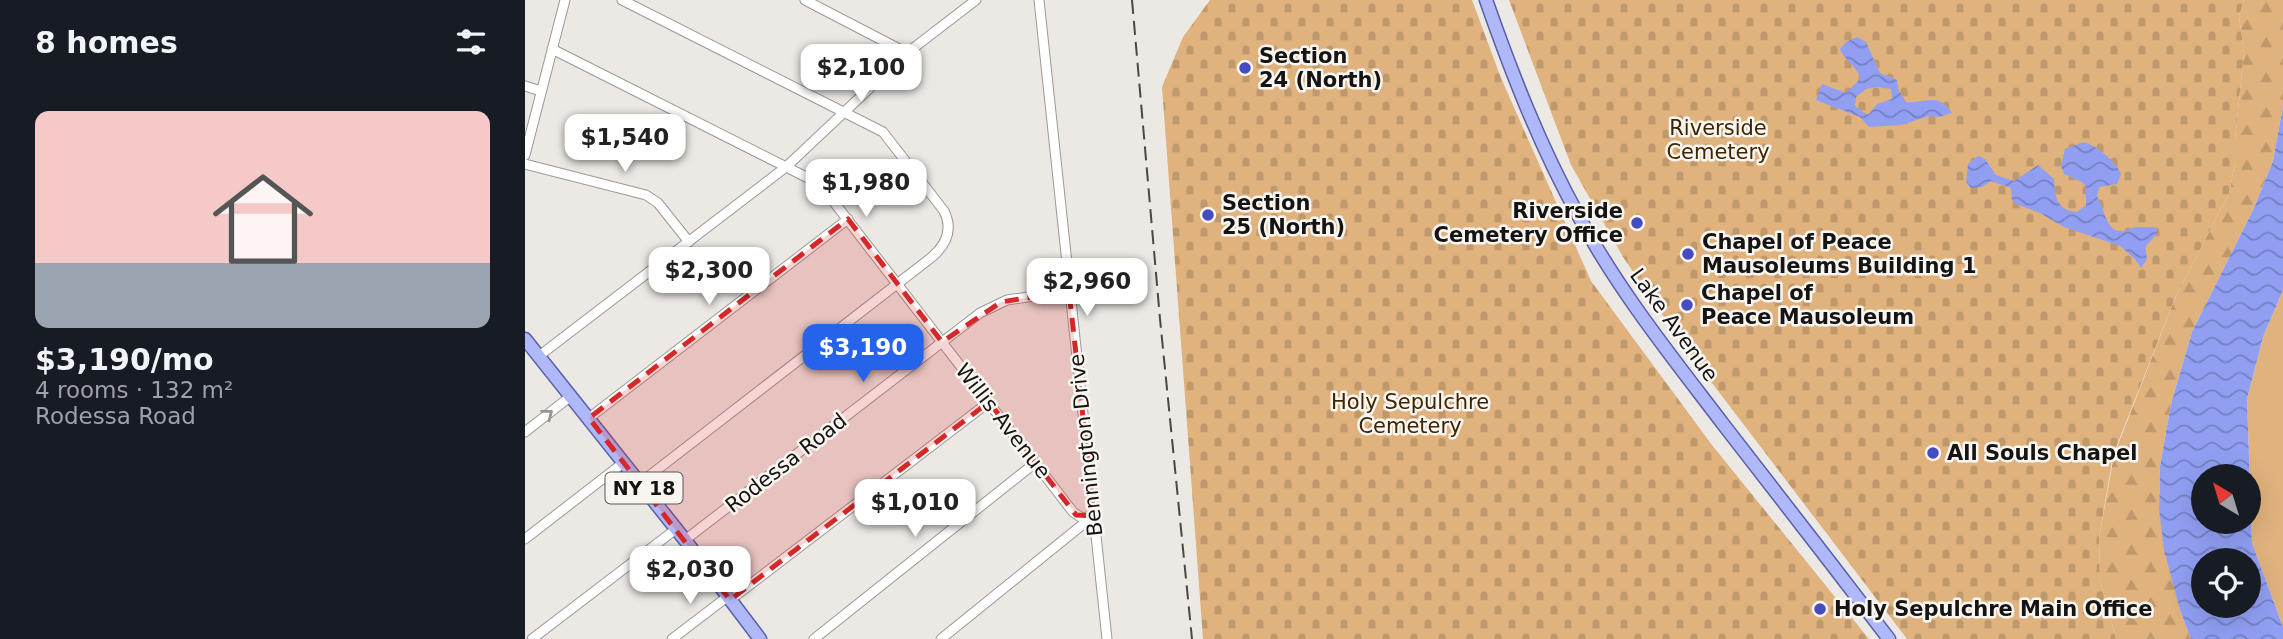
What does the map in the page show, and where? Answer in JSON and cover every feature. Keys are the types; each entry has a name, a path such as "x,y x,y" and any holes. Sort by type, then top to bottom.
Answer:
{"main road":[{"name":"Lake Avenue","path":"1486,0 1515,81 1545,151 1601,254 1665,348 1889,639"},
{"name":"NY 18","path":"525,339 760,639"}],"street":[{"path":"525,155 565,0"},
{"path":"622,0 883,132 947,218 947,239 940,251 640,483"},
{"path":"805,0 907,53"},
{"path":"539,356 786,167 907,53 976,0"},
{"name":"Bennington Drive","path":"1039,0 1107,639"},
{"name":"Willis Avenue","path":"552,49 820,184 1076,515 1083,518 1094,516"},
{"path":"525,86 541,91"},
{"path":"525,164 646,194 658,203 689,242"},
{"path":"589,418 848,219"},
{"name":"Rodessa Road","path":"685,540 980,313 1001,302 1069,291"},
{"path":"525,432 571,396"},
{"path":"672,639 989,402"},
{"path":"525,539 623,463"},
{"path":"814,639 1035,463"},
{"path":"941,639 1094,516"},
{"path":"532,639 676,529"}],"highlighted area":[{"path":"848,219 942,342 1001,302 1069,291 1094,516 1076,515 989,402 730,600 589,418"}],"green space":[{"name":"Holy Sepulchre Cemetery","path":"1210,0 1472,0 1501,78 1591,281 1712,445 1869,639 1203,639 1162,87 1183,37"},
{"name":"Riverside Cemetery","path":"1509,0 2244,0 2239,16 2244,53 2235,163 2229,193 2175,298 2113,455 2099,538 2100,580 2116,639 1907,639 1683,345 1623,257 1571,165"},
{"path":"2244,0 2283,0 2283,106 2273,161 2254,208 2192,332 2171,404 2160,466 2159,509 2180,610 2191,639 2116,639 2100,580 2099,538 2114,455 2175,298 2229,193 2235,163 2244,53 2239,16"},
{"path":"2283,290 2283,627 2261,567 2261,548 2254,548 2252,543 2252,534 2261,534 2261,464 2249,464 2247,399 2263,337"}],"water":[{"path":"1857,37 1866,42 1880,73 1897,80 1898,89 1906,102 1936,100 1947,106 1952,113 1939,117 1929,116 1901,125 1869,127 1860,117 1816,100 1822,84 1846,93 1860,79 1840,49 1846,42","holes":["1866,89 1891,89 1892,99 1877,104 1869,114 1855,106 1856,97"]},
{"path":"2283,106 2283,290 2263,337 2247,399 2249,464 2191,464 2191,534 2252,534 2254,548 2191,548 2191,618 2261,618 2261,567 2283,627 2283,639 2191,639 2180,610 2164,550 2159,509 2160,466 2171,404 2192,332 2254,208 2273,161"},
{"path":"2084,142 2106,155 2121,174 2117,184 2100,187 2098,193 2105,216 2113,229 2121,231 2136,227 2154,227 2157,230 2157,234 2145,247 2147,259 2141,268 2120,246 2064,227 2040,213 2016,204 2012,200 2011,188 1991,181 1982,187 1971,188 1966,182 1968,164 1978,156 1985,159 1996,175 2014,181 2038,165 2054,179 2056,196 2061,205 2077,212 2086,205 2086,186 2064,174 2061,166 2065,149"}],"railway":[{"path":"1132,0 1192,639"}],"place":[{"name":"Section 24 (North)","path":"1245,68"},
{"name":"Section 25 (North)","path":"1208,215"},
{"name":"Riverside Cemetery Office","path":"1637,223"},
{"name":"Chapel of Peace Mausoleums Building 1","path":"1688,254"},
{"name":"Chapel of Peace Mausoleum","path":"1687,305"},
{"name":"All Souls Chapel","path":"1933,453"},
{"name":"Holy Sepulchre Main Office","path":"1820,609"}]}
